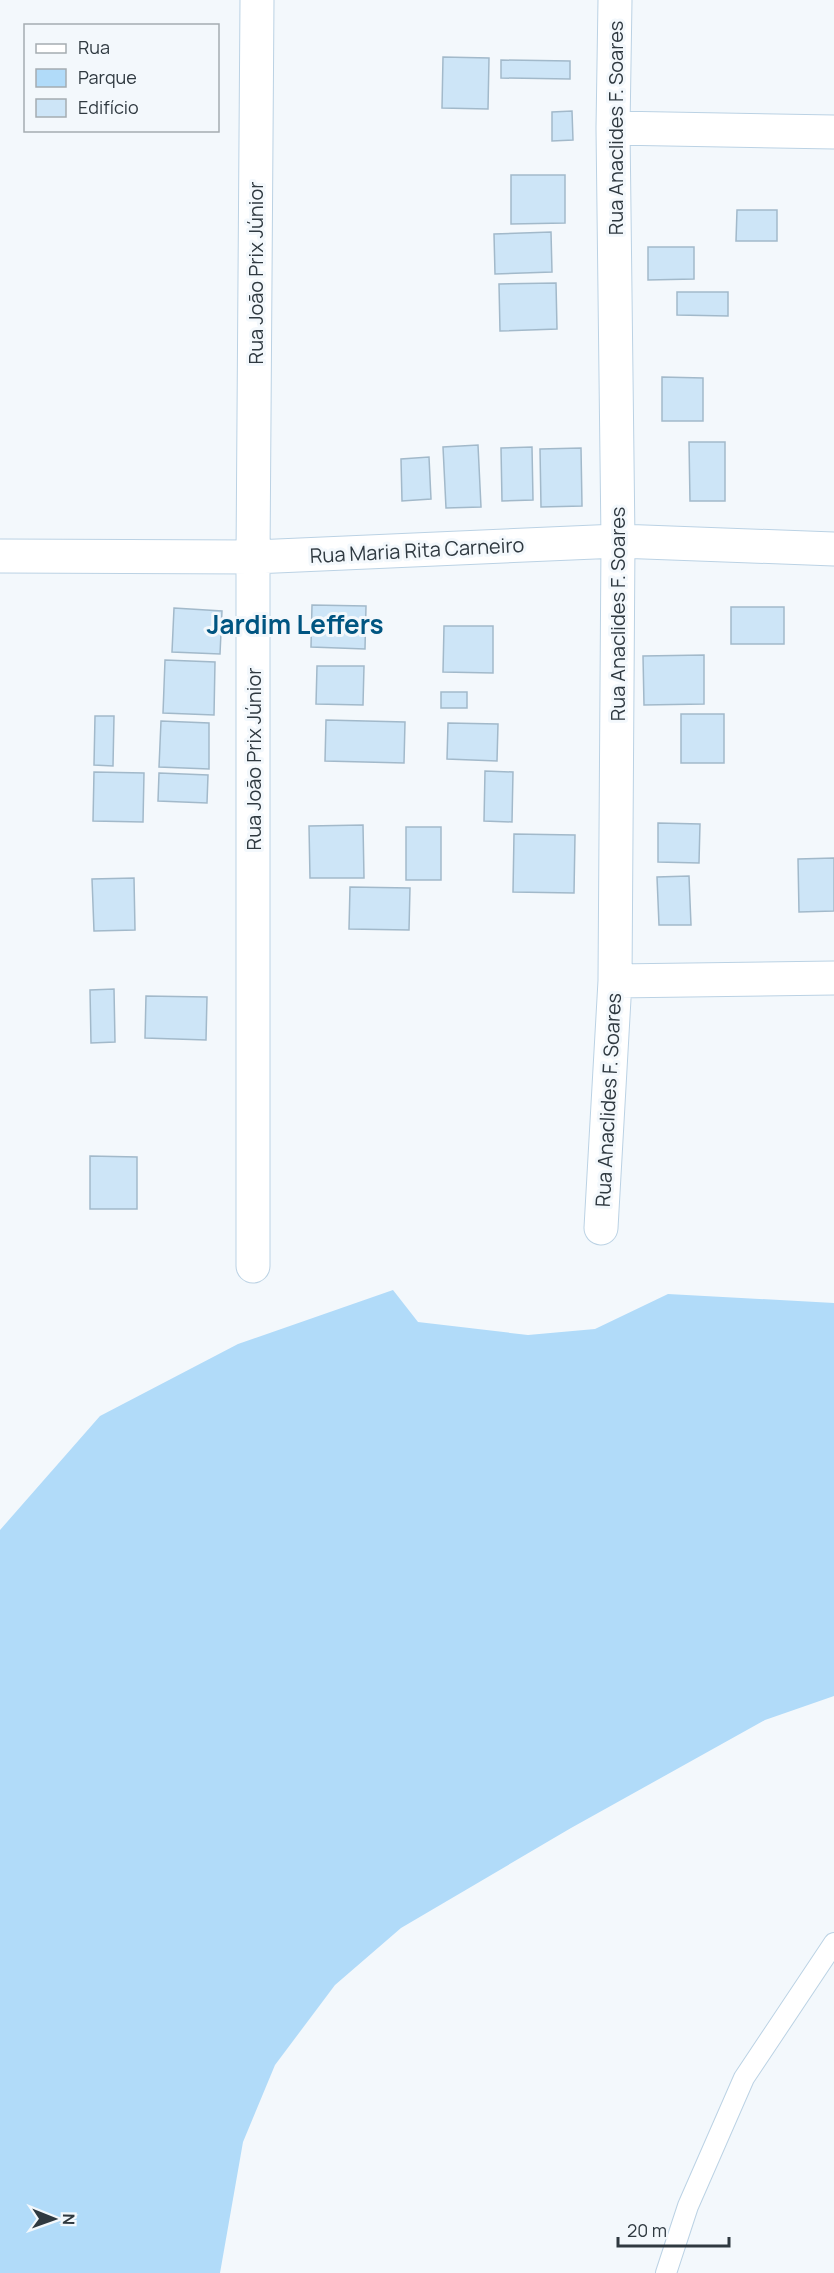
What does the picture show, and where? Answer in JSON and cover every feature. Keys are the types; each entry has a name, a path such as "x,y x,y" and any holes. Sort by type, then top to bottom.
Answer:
{"street":[{"name":"Rua João Prix Júnior","path":"253,1266 253,557 257,0"},
{"name":"Rua Anaclides F. Soares","path":"602,1228 615,981 618,541 613,128 615,0"},
{"path":"613,128 834,132"},
{"name":"Rua Maria Rita Carneiro","path":"0,556 253,557 618,541 834,549"},
{"path":"615,981 834,978"}],"lane":[{"path":"666,2273 688,2206 744,2078 834,1943"}],"green space":[{"path":"393,1290 418,1322 528,1335 595,1329 668,1294 834,1303 834,1696 765,1720 571,1828 401,1928 335,1985 275,2065 243,2142 220,2273 0,2273 0,1530 100,1416 238,1344"}],"building":[{"path":"443,57 489,58 488,109 442,108"},
{"path":"501,60 570,61 570,79 501,78"},
{"path":"572,111 573,140 552,141 552,112"},
{"path":"511,175 565,175 565,223 511,224"},
{"path":"737,210 777,210 777,241 736,241"},
{"path":"551,232 552,272 495,274 494,234"},
{"path":"648,247 694,247 694,279 648,280"},
{"path":"556,283 557,329 500,331 499,284"},
{"path":"677,292 728,292 728,316 677,315"},
{"path":"662,377 703,378 703,421 662,421"},
{"path":"689,442 725,442 725,501 690,501"},
{"path":"478,445 481,507 446,508 443,447"},
{"path":"532,447 533,500 502,501 501,448"},
{"path":"581,448 582,506 541,507 540,449"},
{"path":"429,457 431,499 402,501 401,459"},
{"path":"312,605 366,606 365,649 311,647"},
{"path":"731,607 784,607 784,644 731,644"},
{"path":"174,608 222,611 220,654 172,652"},
{"path":"444,626 493,626 493,673 443,672"},
{"path":"704,655 704,704 644,705 643,656"},
{"path":"165,660 215,662 214,715 163,713"},
{"path":"317,666 364,666 363,705 316,704"},
{"path":"441,692 467,692 467,708 441,708"},
{"path":"681,714 724,714 724,763 681,763"},
{"path":"95,716 114,716 113,766 94,765"},
{"path":"326,720 405,722 404,763 325,761"},
{"path":"161,721 209,723 209,769 159,767"},
{"path":"448,723 498,724 497,761 447,759"},
{"path":"485,771 513,772 512,822 484,821"},
{"path":"94,772 144,773 143,822 93,821"},
{"path":"159,773 208,775 207,803 158,801"},
{"path":"658,823 700,824 699,863 658,862"},
{"path":"363,825 364,878 310,878 309,826"},
{"path":"406,827 441,827 441,880 406,880"},
{"path":"514,834 575,835 574,893 513,892"},
{"path":"834,858 834,911 799,912 798,859"},
{"path":"689,876 691,925 659,925 657,877"},
{"path":"134,878 135,930 94,931 92,879"},
{"path":"350,887 410,888 409,930 349,929"},
{"path":"114,989 115,1042 91,1043 90,990"},
{"path":"146,996 207,997 206,1040 145,1038"},
{"path":"90,1156 137,1157 137,1209 90,1209"}],"district":[{"name":"Jardim Leffers","path":"295,624"}]}
